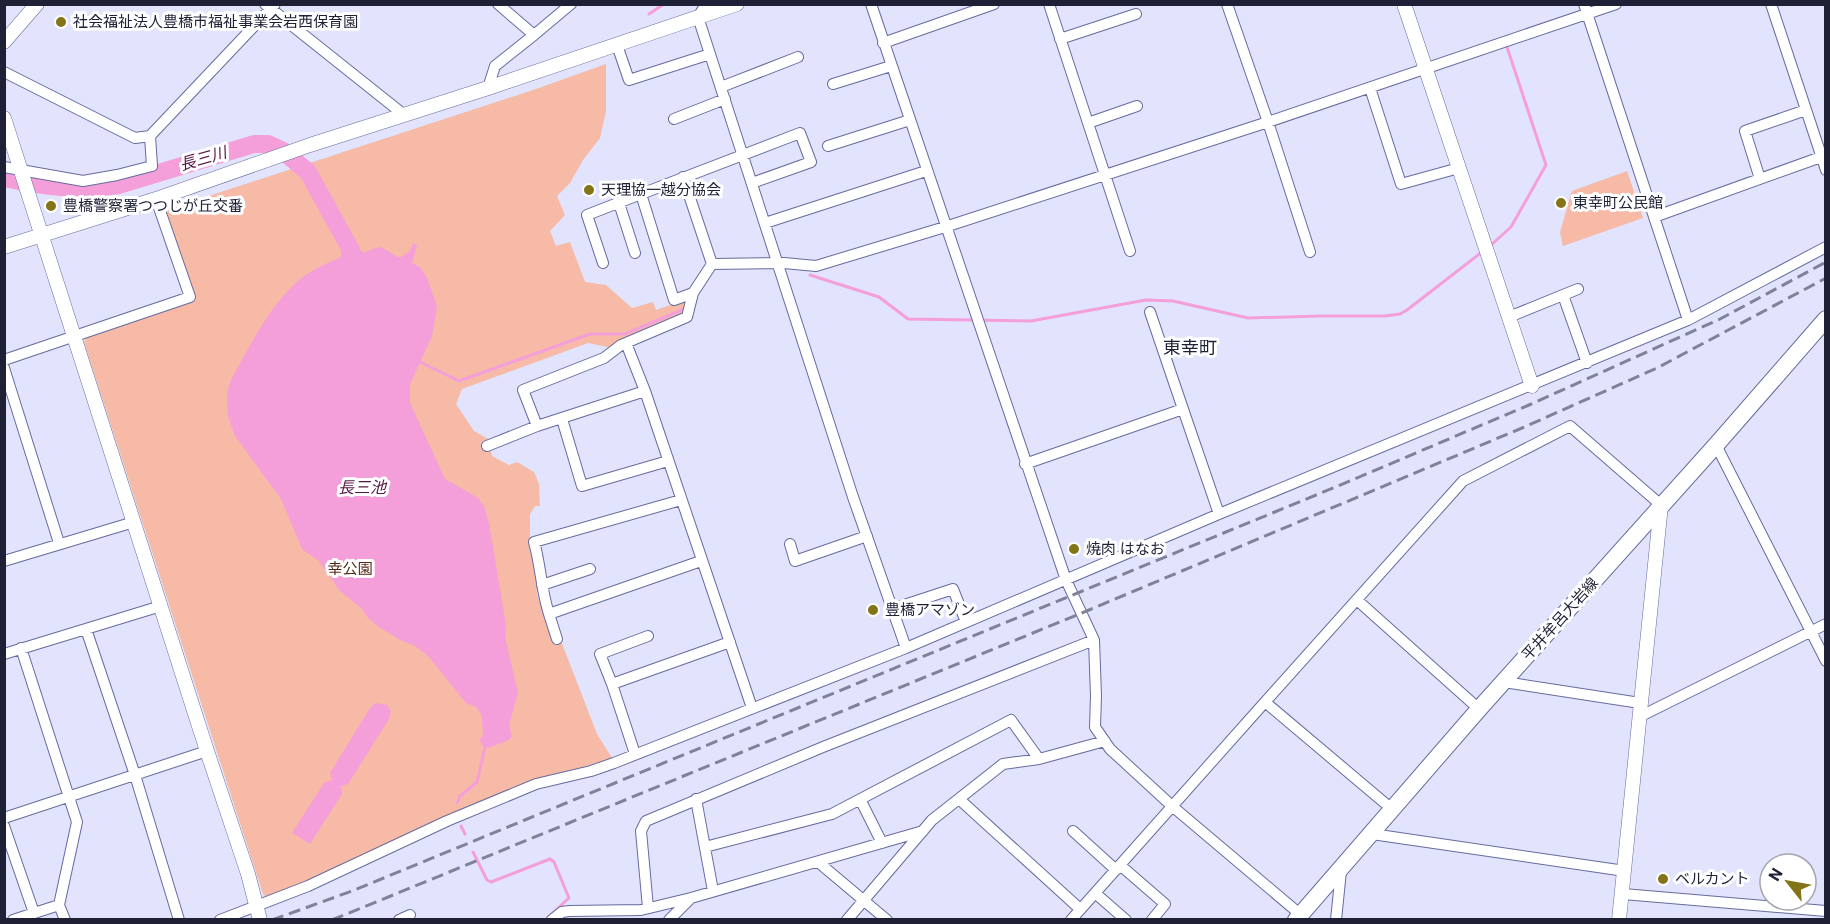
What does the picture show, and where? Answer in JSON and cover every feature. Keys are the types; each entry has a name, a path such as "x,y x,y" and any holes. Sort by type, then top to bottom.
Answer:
{"main road":[{"name":"平井牟呂大岩線","path":"1298,917 1341,871 1479,709 1826,319"}],"street":[{"path":"4,42 37,4"},
{"path":"498,4 534,35"},
{"path":"488,88 495,66 571,4"},
{"path":"706,4 698,17 867,536 906,648"},
{"path":"4,247 156,199 403,114 488,88 737,4"},
{"path":"871,4 1025,464 1066,580 1094,640 1095,727 1110,749 1298,917"},
{"path":"883,43 994,4"},
{"path":"1048,4 1130,251"},
{"path":"1227,4 1310,252"},
{"path":"1404,4 1532,386"},
{"path":"712,264 816,266 945,227 1370,88 1585,9 1616,4"},
{"path":"1771,4 1826,170"},
{"path":"4,72 135,138 150,136 270,6 403,114"},
{"path":"1585,9 1688,320"},
{"path":"1060,39 1136,14"},
{"path":"617,45 629,80 710,54"},
{"path":"721,87 798,57"},
{"path":"833,84 891,66"},
{"path":"1370,88 1401,184 1459,168"},
{"path":"674,119 725,99"},
{"path":"1088,123 1137,106"},
{"path":"1760,179 1745,131 1806,110"},
{"path":"4,118 260,920"},
{"path":"828,146 910,120"},
{"path":"603,263 587,215 800,133 811,162 752,183"},
{"path":"4,167 83,181 117,175 152,166 150,136"},
{"path":"1654,217 1821,157"},
{"path":"765,223 926,171"},
{"path":"683,177 712,264"},
{"path":"641,194 674,300 693,293"},
{"path":"4,360 190,297 156,199"},
{"path":"619,202 635,253"},
{"path":"220,920 256,904 308,886 447,821 536,784 591,771 906,648 1219,514 1587,363 1688,320 1826,247"},
{"path":"537,426 523,390 604,358 626,343 687,316 693,293 712,264"},
{"path":"1509,317 1578,289"},
{"path":"1563,295 1587,363"},
{"path":"1150,312 1219,514"},
{"path":"626,343 645,391 752,708"},
{"path":"4,368 59,543"},
{"path":"487,446 537,426 645,391"},
{"path":"1025,464 1183,409"},
{"path":"562,419 582,486 668,460"},
{"path":"1071,920 1463,481 1570,426 1661,505 1619,920"},
{"path":"1716,445 1826,661"},
{"path":"557,639 542,595 540,565 534,542 681,500"},
{"path":"4,561 134,522"},
{"path":"790,544 795,561 867,536"},
{"path":"549,614 701,561"},
{"path":"542,585 590,569"},
{"path":"892,609 954,589 966,622"},
{"path":"1357,600 1479,709"},
{"path":"4,654 161,606"},
{"path":"1504,682 1640,710 1826,624"},
{"path":"86,629 135,775 179,920"},
{"path":"636,754 600,654 648,636"},
{"path":"648,908 641,831 646,821 1094,640"},
{"path":"612,684 730,642"},
{"path":"21,648 77,822 59,904 65,920"},
{"path":"1265,702 1394,810"},
{"path":"705,847 832,814 1011,720 1039,759"},
{"path":"847,920 932,820 1003,764 1039,759 1105,741"},
{"path":"4,818 207,751"},
{"path":"696,799 713,891"},
{"path":"860,799 882,843"},
{"path":"959,799 1080,909"},
{"path":"4,826 34,913"},
{"path":"552,920 562,912 621,912 691,898 923,831"},
{"path":"1073,831 1165,904 1152,920"},
{"path":"1372,834 1625,871"},
{"path":"818,862 887,920"},
{"path":"1336,920 1341,871"},
{"path":"1095,893 1126,920"},
{"path":"1623,894 1826,911"},
{"path":"669,920 691,898"},
{"path":"13,920 59,904"},
{"path":"399,920 410,915"}],"green space":[{"name":"幸公園","path":"606,64 606,111 600,138 583,160 570,183 557,196 565,215 550,231 556,246 570,242 585,282 606,285 632,308 653,302 656,310 687,299 683,314 612,348 588,343 462,389 456,404 474,431 488,439 492,456 509,465 517,462 534,472 539,484 540,506 535,506 530,514 529,539 536,568 537,594 545,617 561,641 597,734 612,758 574,770 266,897 263,894 84,342 87,337 196,300 166,214 169,209"},
{"path":"1627,171 1643,218 1563,246 1560,232 1572,191"}],"water":[{"name":"長三池","path":"413,243 417,245 412,263 420,267 427,278 437,306 432,336 410,384 410,403 445,479 478,498 484,506 489,523 506,625 505,637 518,693 509,725 512,736 509,740 488,748 483,746 479,740 483,732 481,714 476,707 466,703 428,656 368,618 362,609 340,591 319,561 302,549 281,499 235,436 228,416 227,392 231,380 262,325 291,287 312,271 341,257 341,250 355,245 364,253 381,247 401,257 410,251"},
{"path":"376,703 387,705 391,712 389,719 348,784 341,786 342,794 310,844 292,833 324,783 332,780 330,773 370,708"}],"waterway":[{"path":"649,14 664,4"},
{"path":"1490,246 1511,227 1546,165 1506,44"},
{"name":"長三川","path":"4,178 61,187 89,188 119,185 254,144 268,144 283,151 308,172 351,250"},
{"path":"810,275 879,297 908,319 1031,321 1146,300 1173,301 1248,318 1385,316 1400,314 1407,310 1482,252"},
{"path":"420,362 459,381 590,334 625,334 684,309"},
{"path":"457,803 460,796 477,782 485,747"},
{"path":"461,826 465,834"},
{"path":"473,852 487,880 491,882 550,859 554,862 569,898 545,920"}],"railway":[{"path":"272,920 352,891 1338,486 1529,405 1720,319 1826,262"},
{"path":"332,920 1089,610 1522,428 1657,368 1826,278"}],"place":[{"name":"社会福祉法人豊橋市福祉事業会岩西保育園","path":"61,22"},
{"name":"天理協一越分協会","path":"589,190"},
{"name":"東幸町公民館","path":"1561,203"},
{"name":"豊橋警察署つつじが丘交番","path":"51,206"},
{"name":"焼肉 はなお","path":"1074,549"},
{"name":"豊橋アマゾン","path":"873,610"},
{"name":"ベルカント","path":"1663,879"}],"district":[{"name":"東幸町","path":"1190,348"}]}
